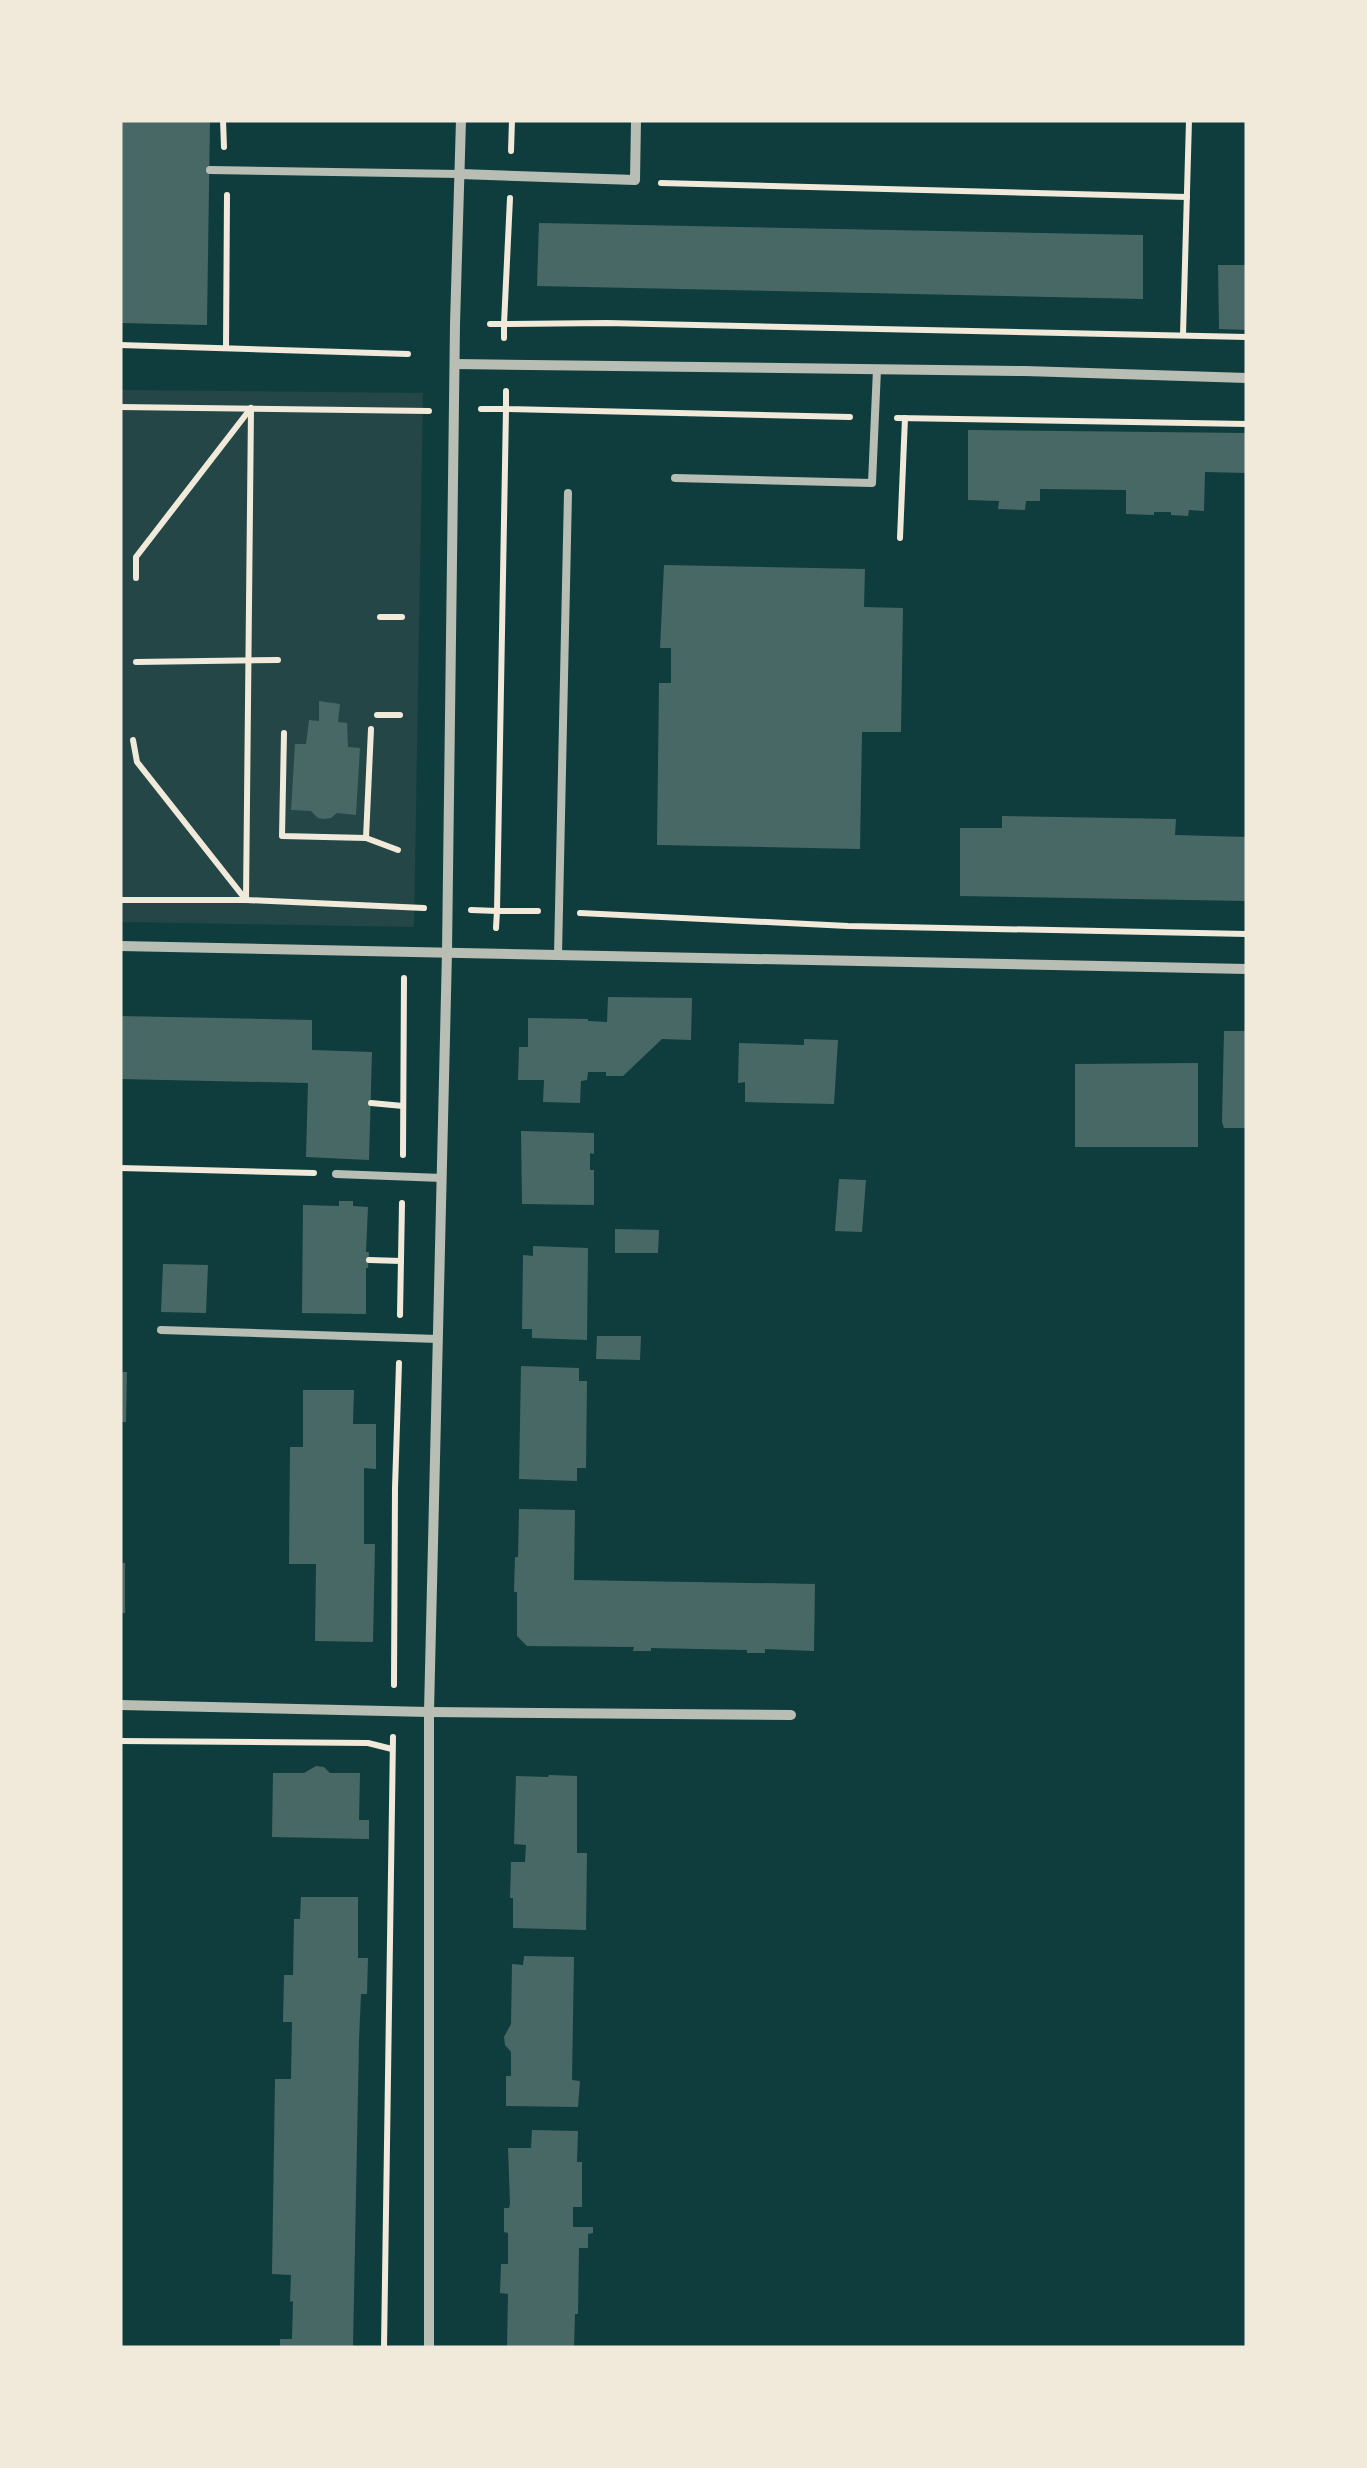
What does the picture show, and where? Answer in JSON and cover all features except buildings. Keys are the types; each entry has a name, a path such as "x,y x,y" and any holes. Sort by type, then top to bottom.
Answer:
{"street":[{"path":"429,2348 429,1712 461,120"},
{"path":"460,174 634,180 636,120"},
{"path":"454,364 1024,370 1247,378"},
{"path":"120,946 1247,969"},
{"path":"120,1705 792,1714"}],"lane":[{"path":"210,170 460,174"},
{"path":"675,478 872,483 876,369"},
{"path":"558,954 568,494"},
{"path":"336,1174 442,1178"},
{"path":"161,1330 438,1339"}],"path":[{"path":"223,120 226,348"},
{"path":"512,120 504,324 1247,337"},
{"path":"1182,335 1189,120"},
{"path":"634,180 1187,197"},
{"path":"120,345 408,354"},
{"path":"120,408 407,412 506,409 497,911 848,926 1247,934"},
{"path":"136,578 136,556 251,408"},
{"path":"246,900 251,408"},
{"path":"900,538 905,418"},
{"path":"380,617 402,617"},
{"path":"136,662 278,660"},
{"path":"376,714 400,715"},
{"path":"366,838 371,730"},
{"path":"284,733 282,836 366,838 398,850"},
{"path":"133,740 136,762 246,900"},
{"path":"120,900 246,900 447,910"},
{"path":"371,1103 403,1106"},
{"path":"120,1168 336,1174"},
{"path":"369,1260 402,1261"},
{"path":"384,2348 394,1711"},
{"path":"120,1741 368,1743 392,1749"}],"shaded area":[{"path":"120,390 423,393 414,927 120,922"}]}
